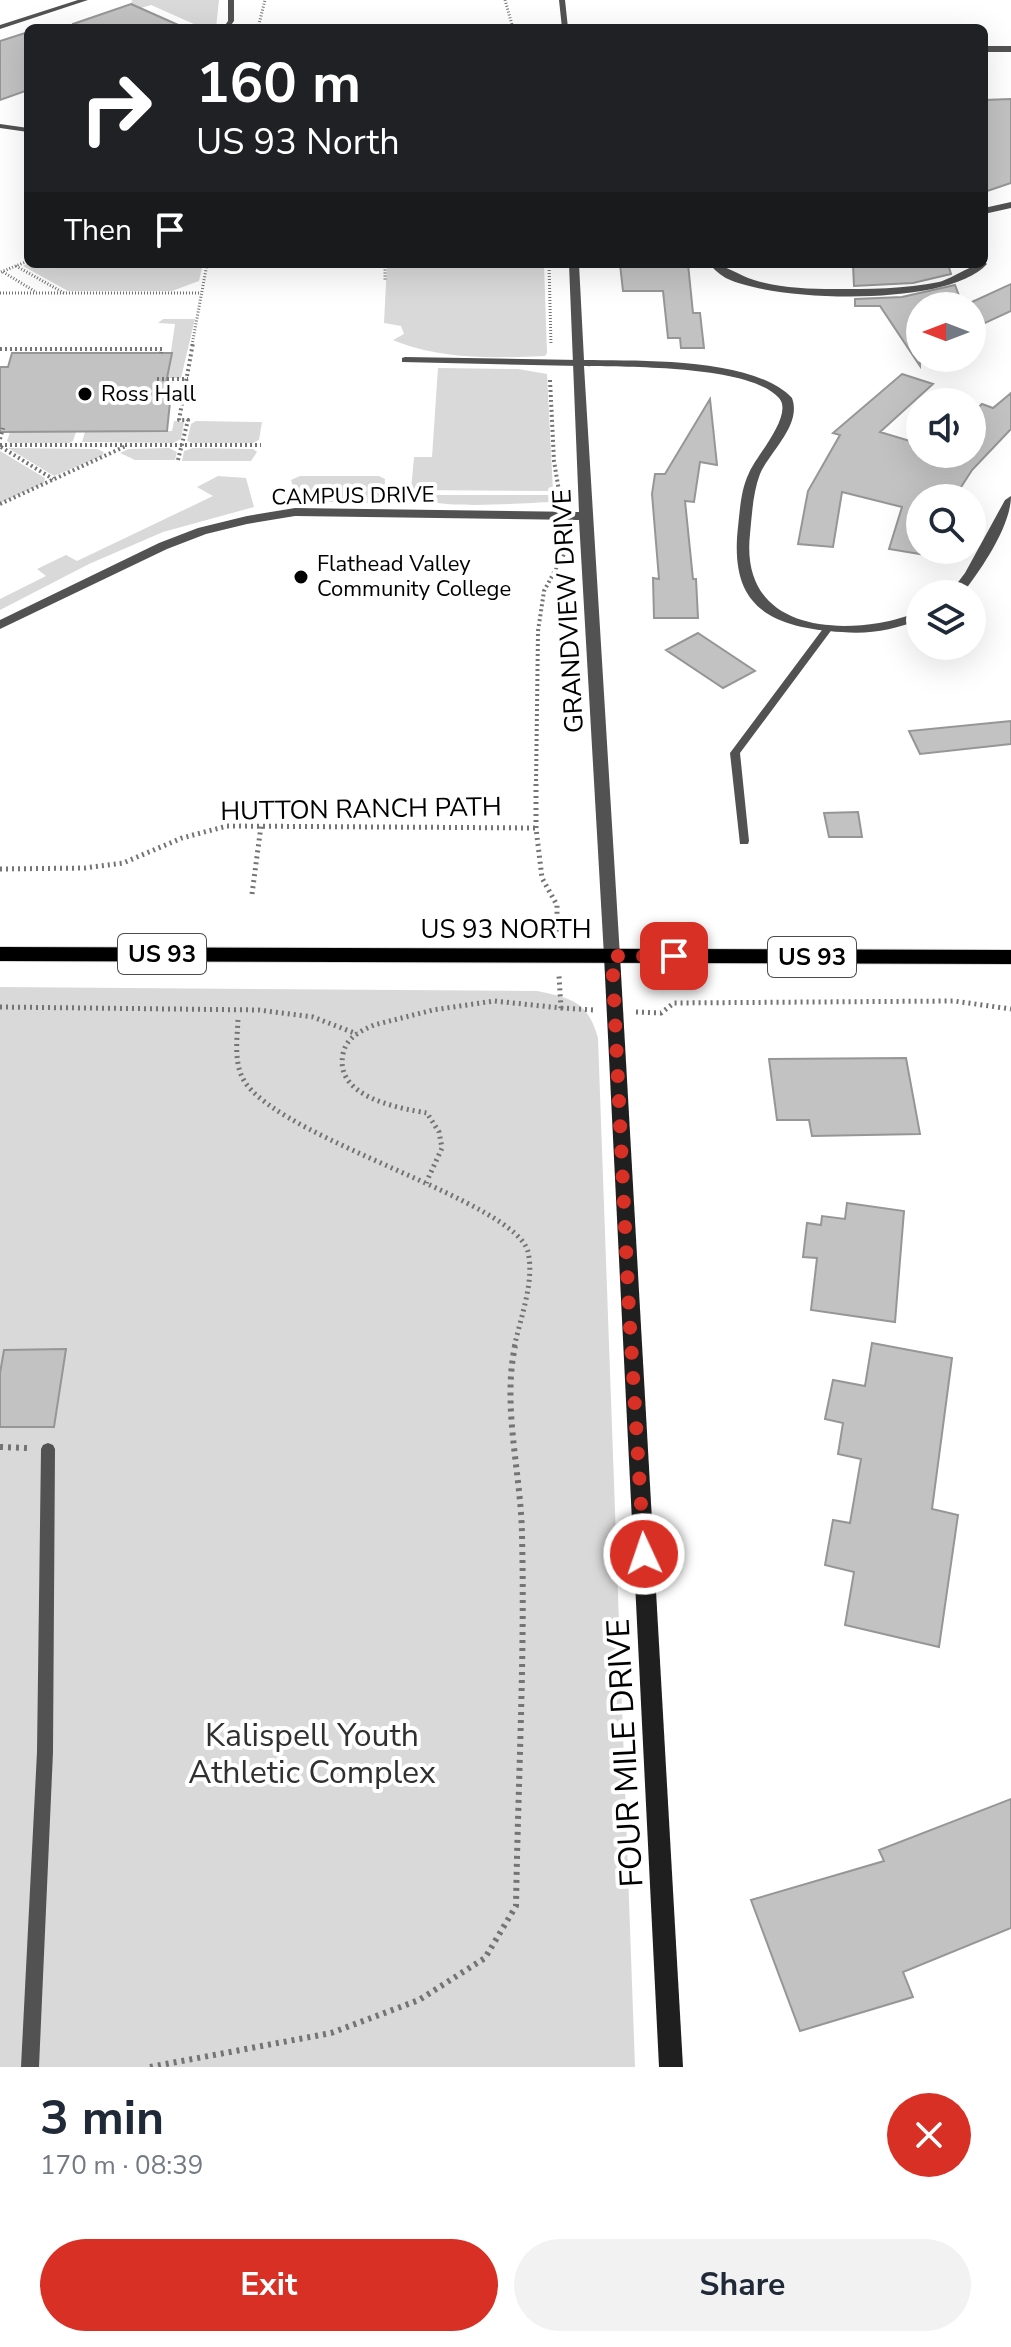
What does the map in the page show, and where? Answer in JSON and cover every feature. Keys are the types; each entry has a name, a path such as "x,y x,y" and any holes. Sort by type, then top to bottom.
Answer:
{"main road":[{"name":"US 93 NORTH","path":"0,954 1011,957"}],"street":[{"path":"988,49 1011,49"},
{"path":"988,210 1011,205"},
{"name":"GRANDVIEW DRIVE","path":"574,268 585,516 612,956"},
{"path":"719,268 732,279 760,287 866,291 916,289 945,284 968,276 977,268"},
{"path":"579,363 663,365 704,370 760,382 785,396 790,405 789,415 767,449 750,489 743,531 743,575 748,590 778,615 828,628 882,627 906,620"},
{"path":"966,580 1011,500"},
{"name":"CAMPUS DRIVE","path":"0,625 163,546 202,531 247,520 295,512 585,516"},
{"name":"FOUR MILE DRIVE","path":"612,956 671,2067"}],"lane":[{"path":"0,27 85,0"},
{"path":"229,24 231,0"},
{"path":"562,0 565,24"},
{"path":"0,126 24,129"},
{"path":"405,360 579,363"},
{"path":"744,841 735,753 828,628"},
{"path":"30,2067 45,1752 48,1449"}],"path":[{"path":"259,24 265,0"},
{"path":"505,0 512,24"},
{"path":"1,272 24,263"},
{"path":"16,266 65,293"},
{"path":"178,460 188,420 179,420 206,268"},
{"path":"385,268 385,280"},
{"path":"549,268 554,461 565,515 563,559 544,591 538,631 536,828 542,878 557,905 561,1008"},
{"path":"1,272 39,293"},
{"path":"0,293 201,293"},
{"path":"0,349 162,349 161,353"},
{"path":"157,379 188,379"},
{"path":"0,444 3,428"},
{"path":"0,444 261,445"},
{"path":"0,444 54,480"},
{"path":"0,504 130,444"},
{"name":"HUTTON RANCH PATH","path":"0,869 85,868 123,863 182,838 227,826 536,828"},
{"path":"252,894 261,826"},
{"path":"426,1183 442,1157 441,1133 427,1113 391,1106 357,1090 345,1077 341,1062 344,1046 357,1034 402,1017 504,1000 561,1008 661,1013 674,1003 954,1001 1011,1009"},
{"path":"0,1007 259,1010 313,1017 357,1034"},
{"path":"150,2067 331,2033 419,2000 485,1958 516,1906 522,1533 513,1427 512,1360 530,1272 528,1249 515,1233 486,1213 285,1115 248,1088 236,1062 238,1020"}],"green space":[{"path":"132,0 219,0 216,24 194,24 151,5 141,8 131,4"},
{"path":"27,268 202,268 199,281 172,291 68,291"},
{"path":"387,268 544,268 545,356 468,356 430,351 393,340 404,334 401,326 384,323"},
{"path":"163,319 195,319 181,378 167,378 175,324 158,323"},
{"path":"438,368 518,369 547,374 553,491 411,490 414,457 432,457"},
{"path":"174,421 184,422 181,439 173,443 82,442 87,425 119,431 172,431"},
{"path":"196,421 262,422 259,440 253,443 192,443 187,441 191,424"},
{"path":"10,432 76,432 69,443 10,443 7,441"},
{"path":"8,448 97,449 104,452 102,456 54,476"},
{"path":"169,448 177,452 175,460 135,460 120,453 128,449"},
{"path":"193,448 253,449 257,452 251,461 182,461 184,451"},
{"path":"0,451 45,478 44,483 0,503"},
{"path":"218,476 246,478 254,507 163,532 89,564 0,610 0,599 46,576 37,569 66,555 77,561 213,496 197,487"},
{"path":"300,476 379,476 385,479 384,499 378,503 298,501 291,480"},
{"path":"413,495 553,495 550,502 456,505 422,500"},
{"name":"Kalispell Youth Athletic Complex","path":"0,987 537,991 569,999 589,1016 598,1038 635,2067 0,2067"}],"building":[{"path":"131,4 176,24 73,24"},
{"path":"24,33 24,91 0,100 0,41"},
{"path":"1011,99 1011,183 988,191 988,100"},
{"path":"620,268 688,268 693,313 700,313 704,348 681,348 680,338 668,338 663,291 623,291"},
{"path":"853,268 949,268 951,274 913,283 854,286"},
{"path":"1011,284 1011,311 986,323 986,296"},
{"path":"955,285 958,292 924,292"},
{"path":"906,296 906,345 880,306 855,306 855,299"},
{"name":"Ross Hall","path":"12,353 172,353 166,383 172,383 167,431 0,432 0,367 8,367"},
{"path":"902,374 933,384 929,388 906,388 906,408 880,432 906,440 906,468 974,468 963,484 906,484 906,552 889,549 902,507 842,492 833,547 798,544 808,491 840,435 833,433"},
{"path":"1011,393 1011,429 986,455 986,405 993,408"},
{"path":"710,399 717,465 700,462 694,502 685,501 698,618 654,618 653,578 659,579 652,494 655,474 665,474"},
{"path":"698,633 755,671 723,688 666,650"},
{"path":"1011,721 1011,744 920,754 909,731"},
{"path":"858,812 862,837 829,837 824,813"},
{"path":"906,1058 920,1134 812,1136 809,1120 777,1120 769,1059"},
{"path":"847,1203 904,1211 895,1322 811,1310 817,1258 803,1257 807,1223 821,1225 822,1216 845,1219"},
{"path":"872,1343 952,1358 932,1509 958,1515 939,1647 845,1625 854,1572 825,1565 833,1520 850,1523 861,1459 838,1454 843,1423 825,1419 833,1380 865,1386"},
{"path":"66,1349 54,1427 0,1427 0,1373 4,1350"},
{"path":"1011,1799 1011,1928 903,1972 913,1997 800,2031 751,1900 884,1861 879,1850"}],"place":[{"name":"Ross Hall","path":"85,394"},
{"name":"Flathead Valley Community College","path":"301,577"}],"route":[{"path":"644,1554 612,956 674,956"}]}
